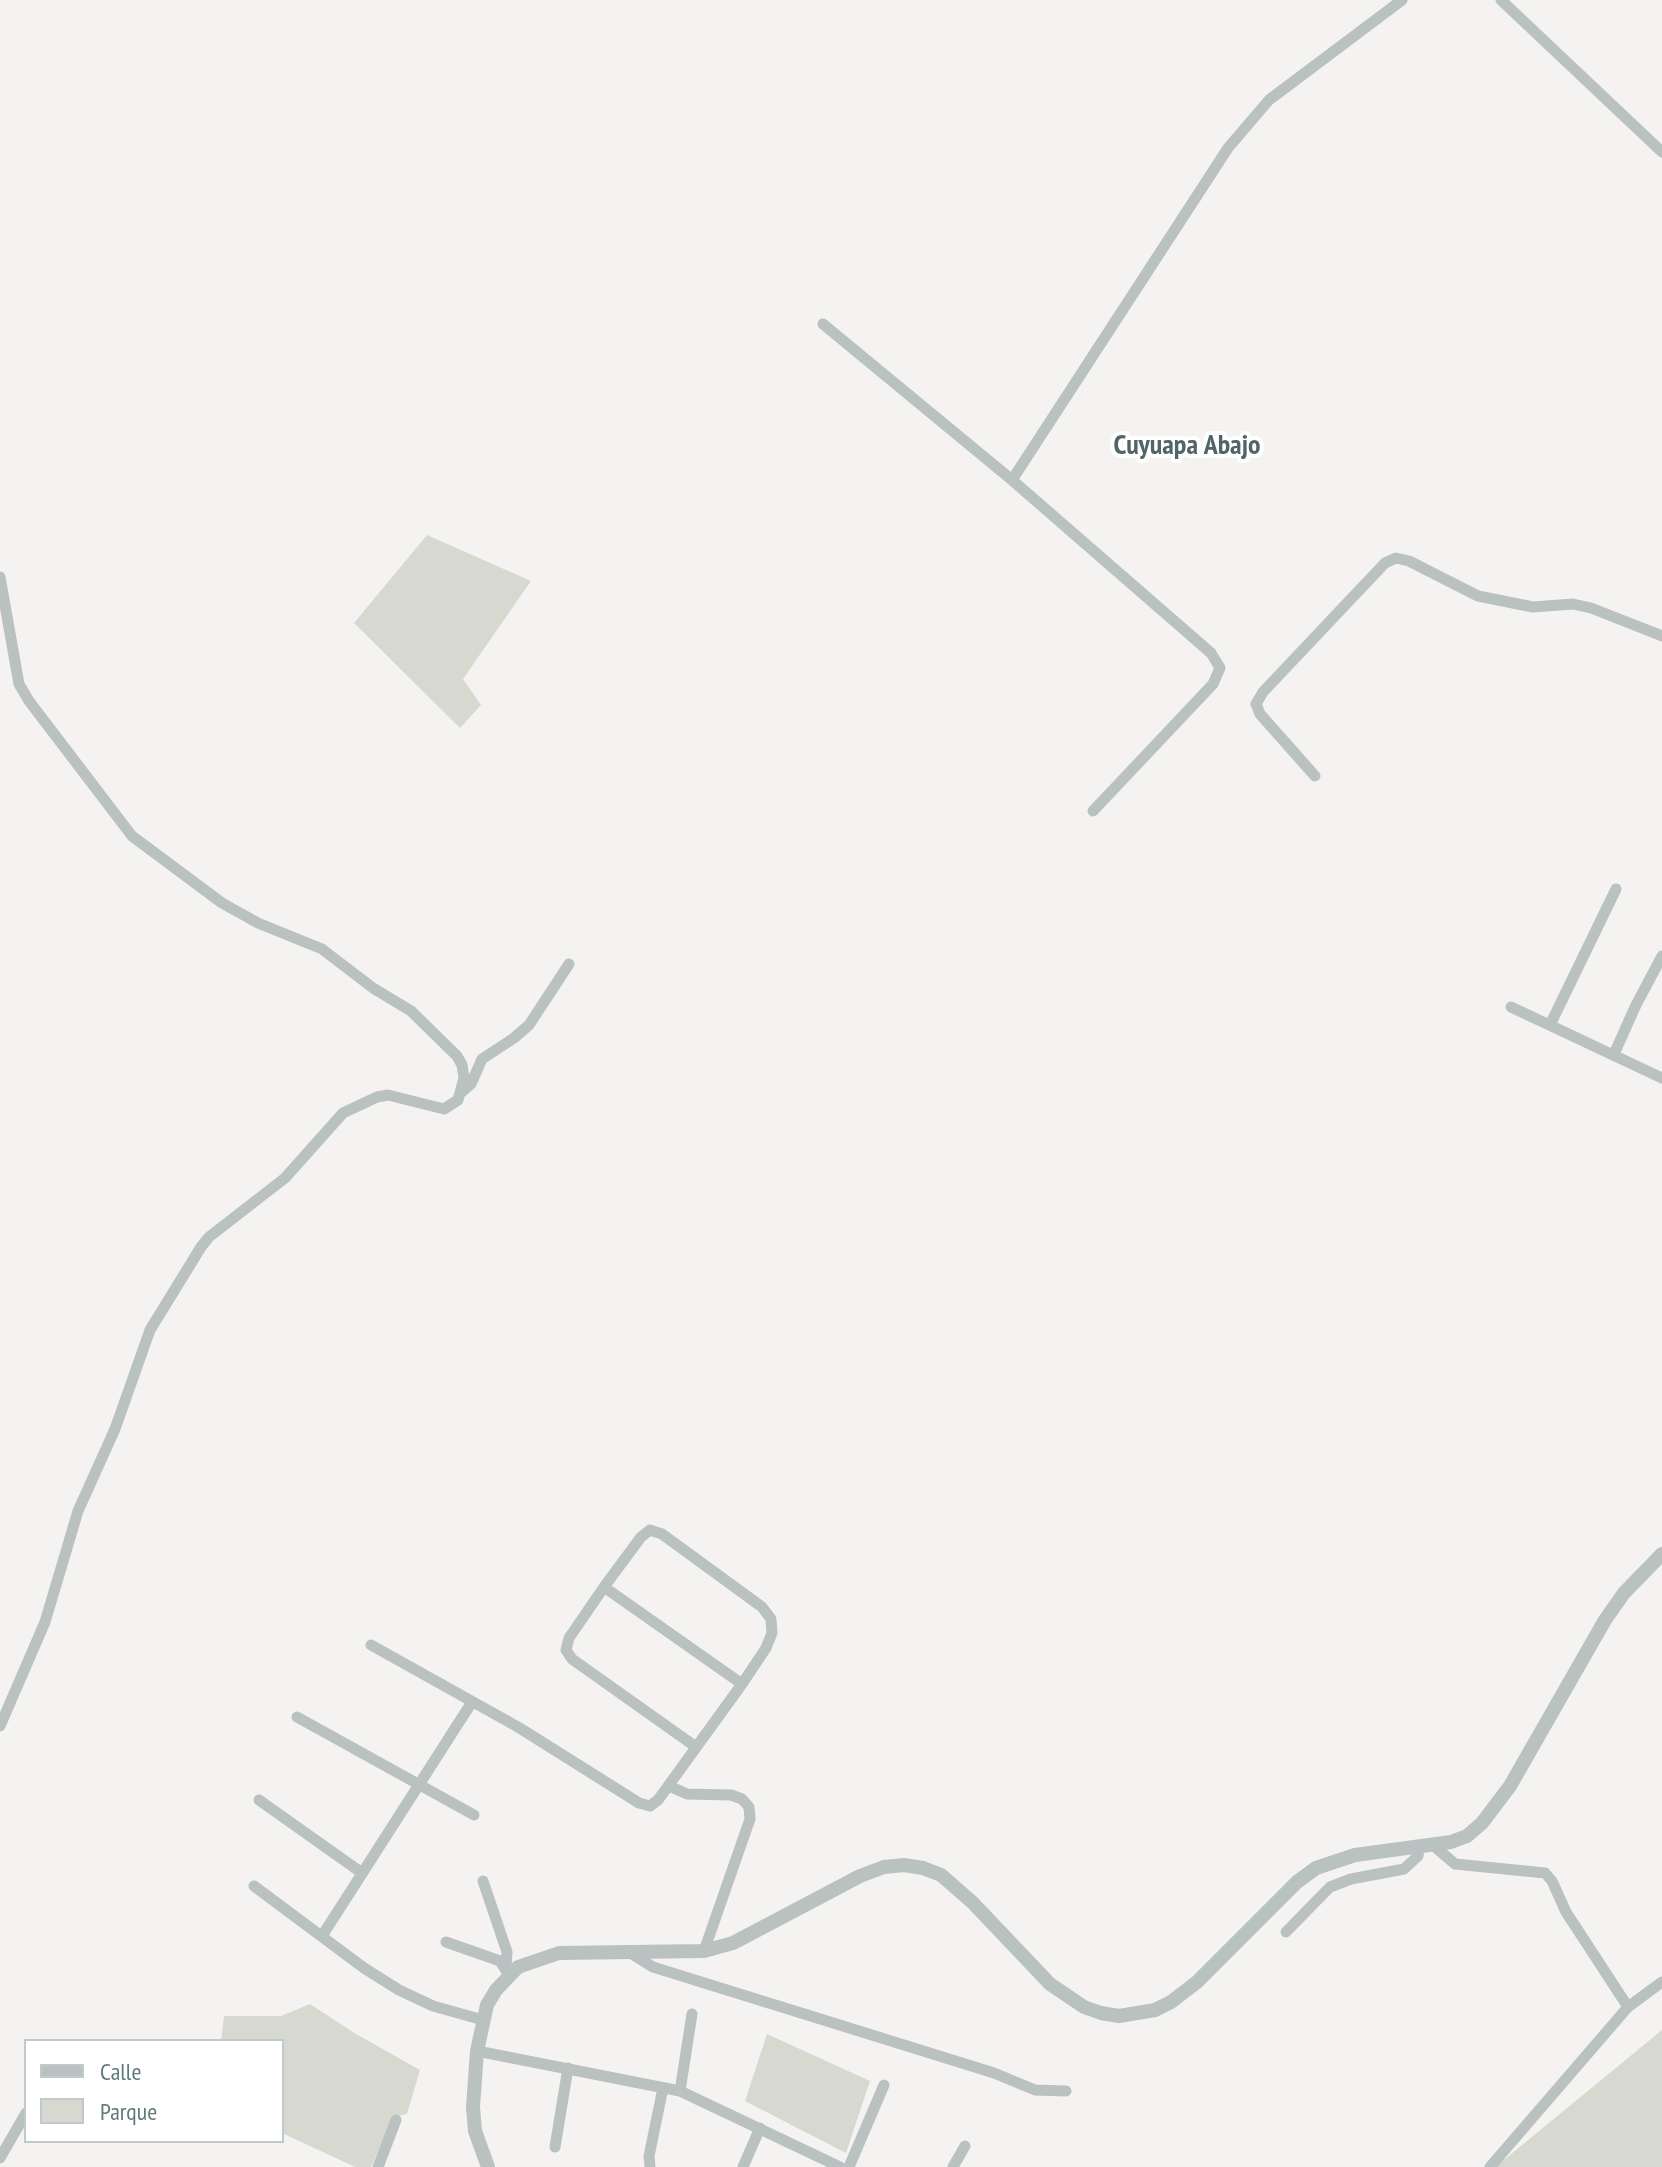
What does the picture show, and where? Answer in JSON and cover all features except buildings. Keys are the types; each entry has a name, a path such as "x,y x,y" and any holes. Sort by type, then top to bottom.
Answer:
{"street":[{"path":"1012,480 1228,148 1269,100 1402,0"},
{"path":"1501,0 1662,152"},
{"path":"823,324 1012,480 1211,653 1220,668 1213,684 1093,811"},
{"path":"1315,776 1260,714 1256,704 1263,692 1385,563 1396,558 1409,561 1478,596 1533,607 1573,604 1662,636"},
{"path":"0,577 19,684 132,836 222,903 258,923 322,949 373,988 411,1011 457,1056 462,1065 462,1092"},
{"path":"1550,1025 1616,889"},
{"path":"1614,1054 1662,956"},
{"path":"0,1726 38,1641 78,1511 115,1429 150,1330 201,1247 209,1237 285,1178 336,1119 351,1108 388,1095 444,1109 452,1106 471,1084 482,1059 529,1025 569,964"},
{"path":"1511,1007 1662,1078"},
{"path":"371,1645 518,1727 639,1803 650,1806 669,1786 742,1684 766,1648 772,1633 771,1619 762,1607 662,1534 650,1530 641,1537 604,1587 569,1638 566,1650 572,1659 696,1747"},
{"path":"507,1972 559,1953 704,1951 733,1943 860,1876 884,1867 904,1865 941,1875 956,1886 1065,1996 1101,2013 1136,2015 1155,2010 1197,1982 1297,1882 1316,1868 1355,1855 1427,1847 1467,1836 1494,1808 1605,1620 1624,1593 1662,1554"},
{"path":"604,1587 742,1684"},
{"path":"322,1936 472,1702"},
{"path":"297,1717 474,1815"},
{"path":"669,1786 687,1794 731,1795 742,1799 749,1807 750,1819 704,1951"},
{"path":"259,1800 362,1873"},
{"path":"1286,1932 1330,1887 1351,1879 1404,1869 1427,1847"},
{"path":"1427,1847 1455,1864 1473,1868 1545,1873 1566,1912 1628,2007"},
{"path":"483,1881 507,1952 507,1972 487,2005 477,2051 473,2107 475,2131 488,2167"},
{"path":"254,1886 399,1990 433,2006 483,2020"},
{"path":"446,1942 492,1958 507,1972"},
{"path":"632,1954 653,1967 994,2073 1035,2090 1066,2091"},
{"path":"1490,2167 1628,2007 1662,1982"},
{"path":"680,2091 692,2014"},
{"path":"477,2051 680,2091 840,2167"},
{"path":"555,2147 568,2068"},
{"path":"849,2167 884,2085"},
{"path":"650,2167 649,2156 663,2088"},
{"path":"0,2158 24,2116"},
{"path":"378,2167 396,2120"},
{"path":"743,2167 760,2128"},
{"path":"953,2167 965,2146"}],"green space":[{"path":"427,535 531,581 463,679 481,705 460,728 354,623"},
{"path":"310,2004 420,2070 407,2114 393,2117 371,2167 355,2167 284,2134 284,2039 221,2039 224,2016 281,2016"},
{"path":"1662,2030 1662,2167 1495,2167 1505,2159"},
{"path":"767,2034 870,2081 846,2153 745,2101"}],"district":[{"name":"Cuyuapa Abajo","path":"1187,446"}]}
